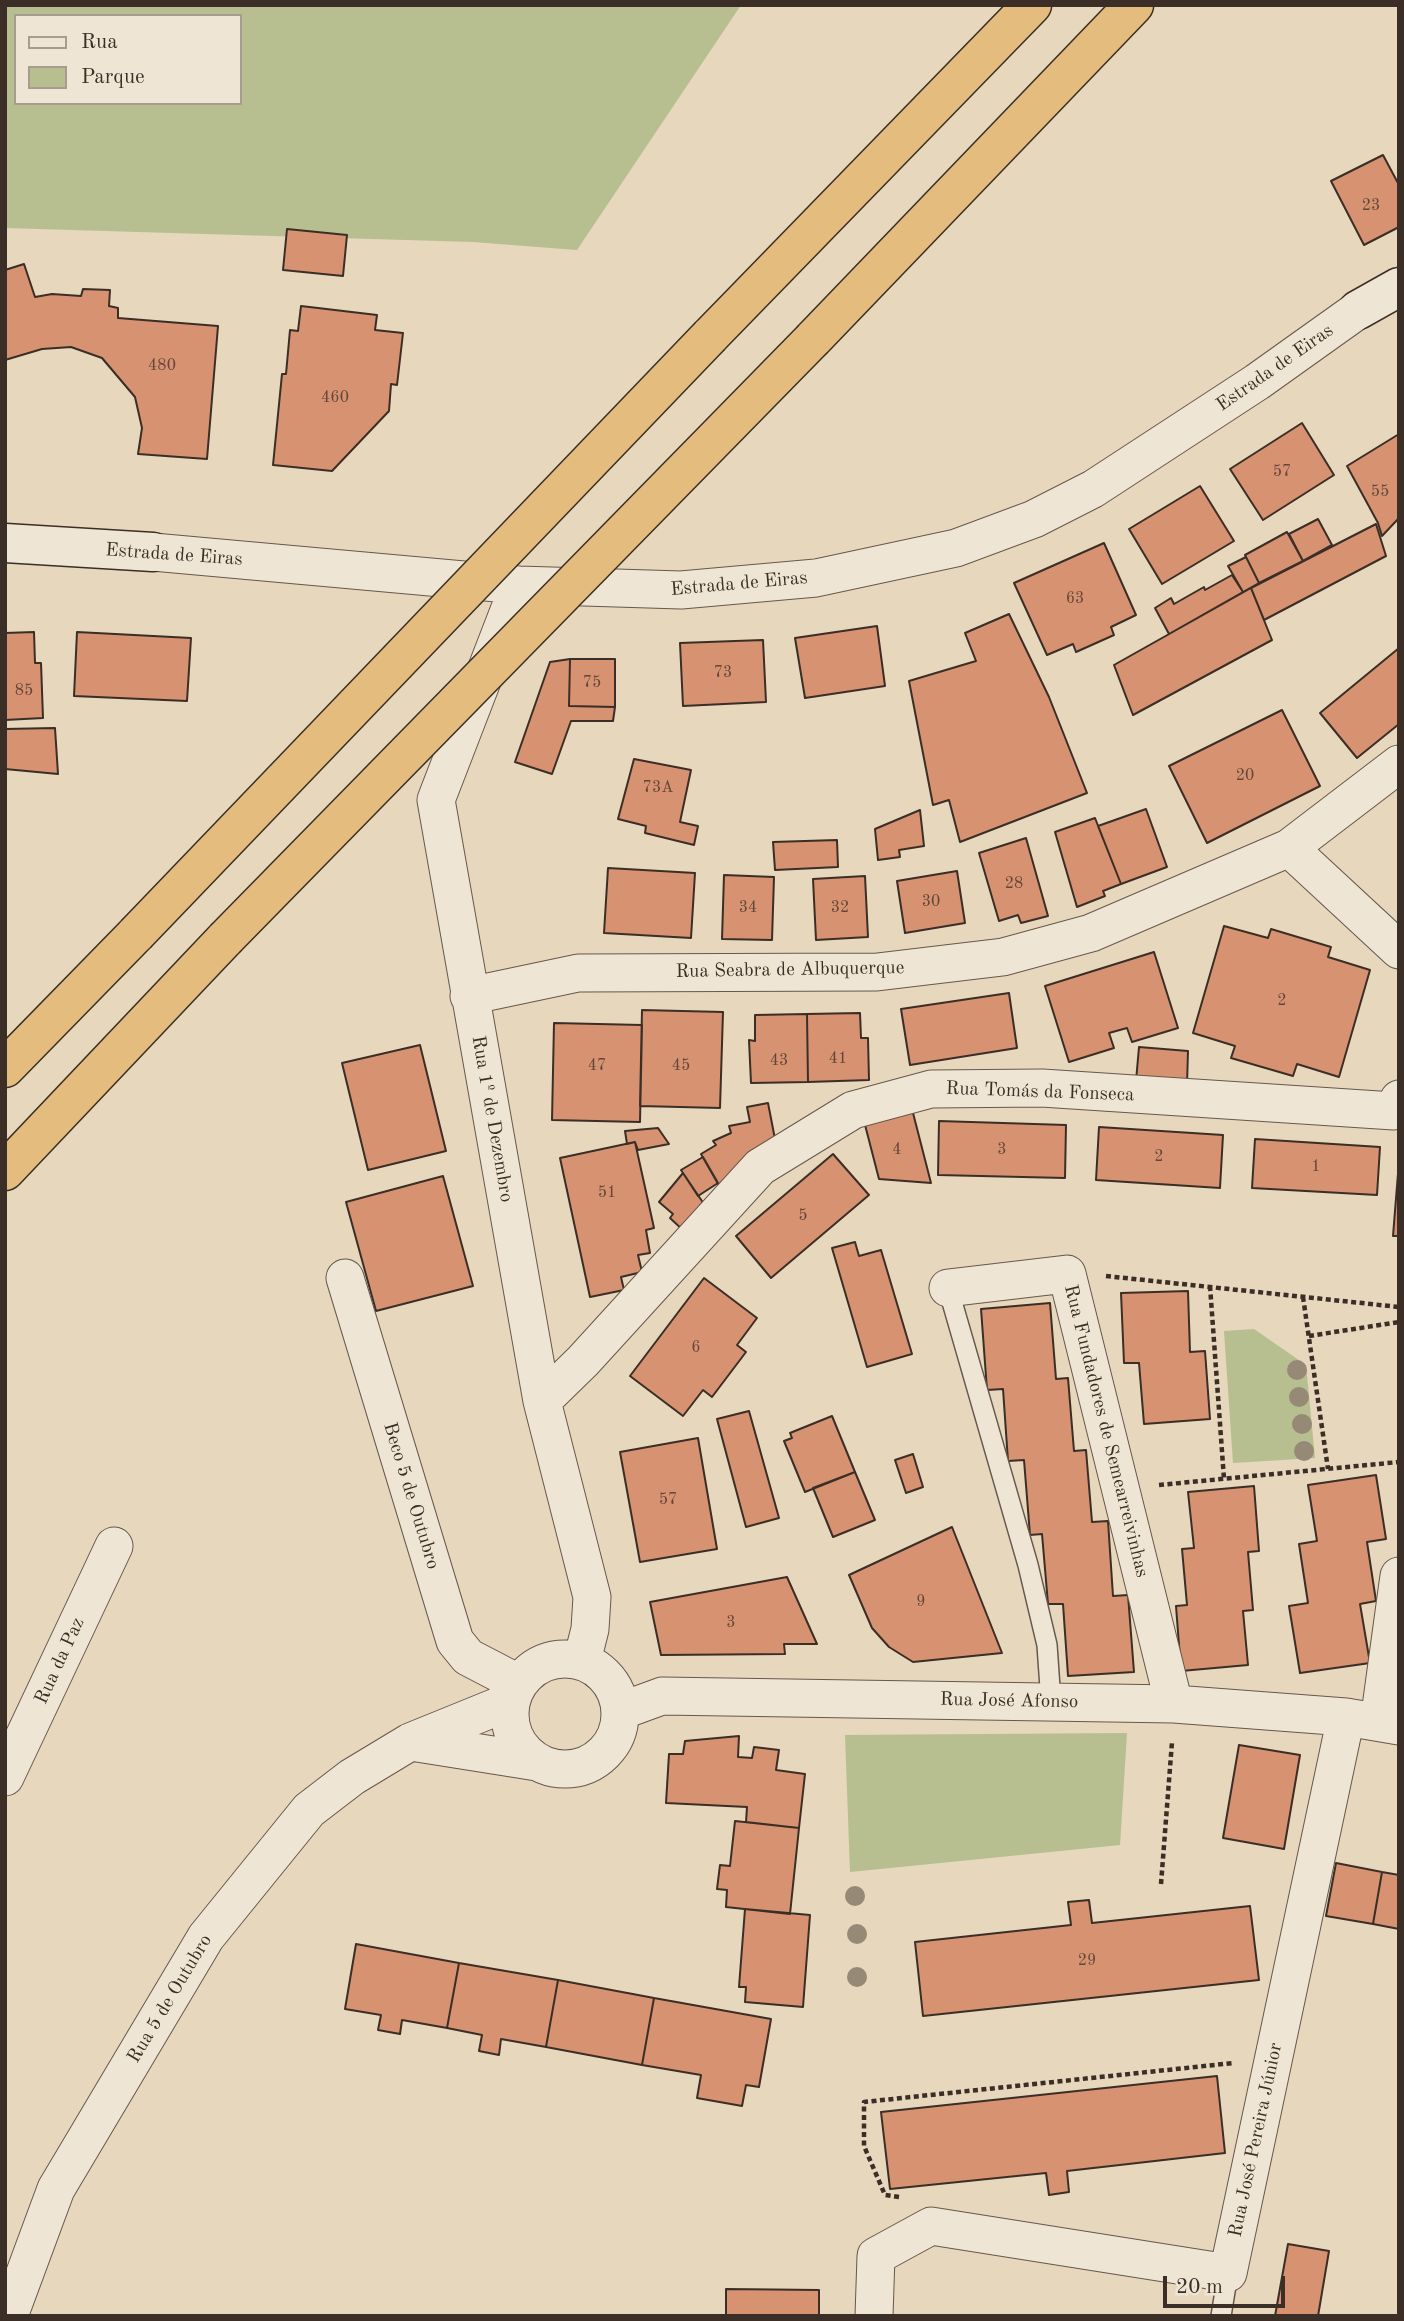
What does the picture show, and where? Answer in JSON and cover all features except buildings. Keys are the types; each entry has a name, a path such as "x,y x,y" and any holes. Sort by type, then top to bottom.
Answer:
{"highway":[{"path":"5,1068 1032,5"},
{"path":"5,1171 225,939 813,339 1134,5"}],"street":[{"name":"Estrada de Eiras","path":"5,543 153,552 519,585 681,590 816,578 956,548 1034,519 1093,489 1257,382 1358,310 1399,287"},
{"name":"Rua 1º de Dezembro","path":"519,585 436,800 542,1401 592,1597 590,1629 582,1661"},
{"name":"Rua Seabra de Albuquerque","path":"469,996 578,973 877,972 1003,957 1091,933 1289,848 1399,764"},
{"path":"1289,848 1399,950"},
{"name":"Rua Tomás da Fonseca","path":"542,1401 592,1351 760,1167 853,1110 931,1088 1042,1088 1394,1111 1399,1099"},
{"name":"Rua Fundadores de Semearreivinhas","path":"948,1288 1067,1273 1174,1704"},
{"name":"Beco 5 de Outubro","path":"345,1278 455,1641 468,1657 514,1692"},
{"name":"Rua da Paz","path":"5,1777 114,1546"},
{"name":"Rua José Pereira Júnior","path":"1228,2273 1274,2059 1375,1722 1399,1576"},
{"path":"410,1742 537,1762 555,1769 577,1769 595,1761 609,1748 618,1731 621,1711 615,1689 602,1672 582,1661 564,1658 546,1661 530,1670 514,1692 510,1724 519,1746 537,1762"},
{"name":"Rua 5 de Outubro","path":"9,2316 56,2189 206,1937 309,1810 352,1777 410,1742 514,1692"},
{"name":"Rua José Afonso","path":"621,1711 662,1696 1174,1704 1375,1722"},
{"path":"874,2316 876,2256 931,2227 1228,2273"}],"lane":[{"path":"948,1288 1028,1564 1047,1646 1051,1702"},
{"path":"1221,2316 1228,2273"}],"path":[{"path":"1067,1273 1399,1307"},
{"path":"1210,1286 1224,1479"},
{"path":"1303,1297 1328,1469"},
{"path":"1309,1336 1399,1322"},
{"path":"1121,1488 1399,1462"},
{"path":"1161,1884 1174,1704"},
{"path":"910,2198 885,2195 864,2146 864,2102 1274,2059"}],"green space":[{"path":"5,5 741,5 577,250 473,242 5,228"},
{"path":"1254,1329 1306,1365 1315,1458 1233,1463 1224,1331"},
{"path":"1127,1733 1120,1845 850,1872 845,1735"}]}
